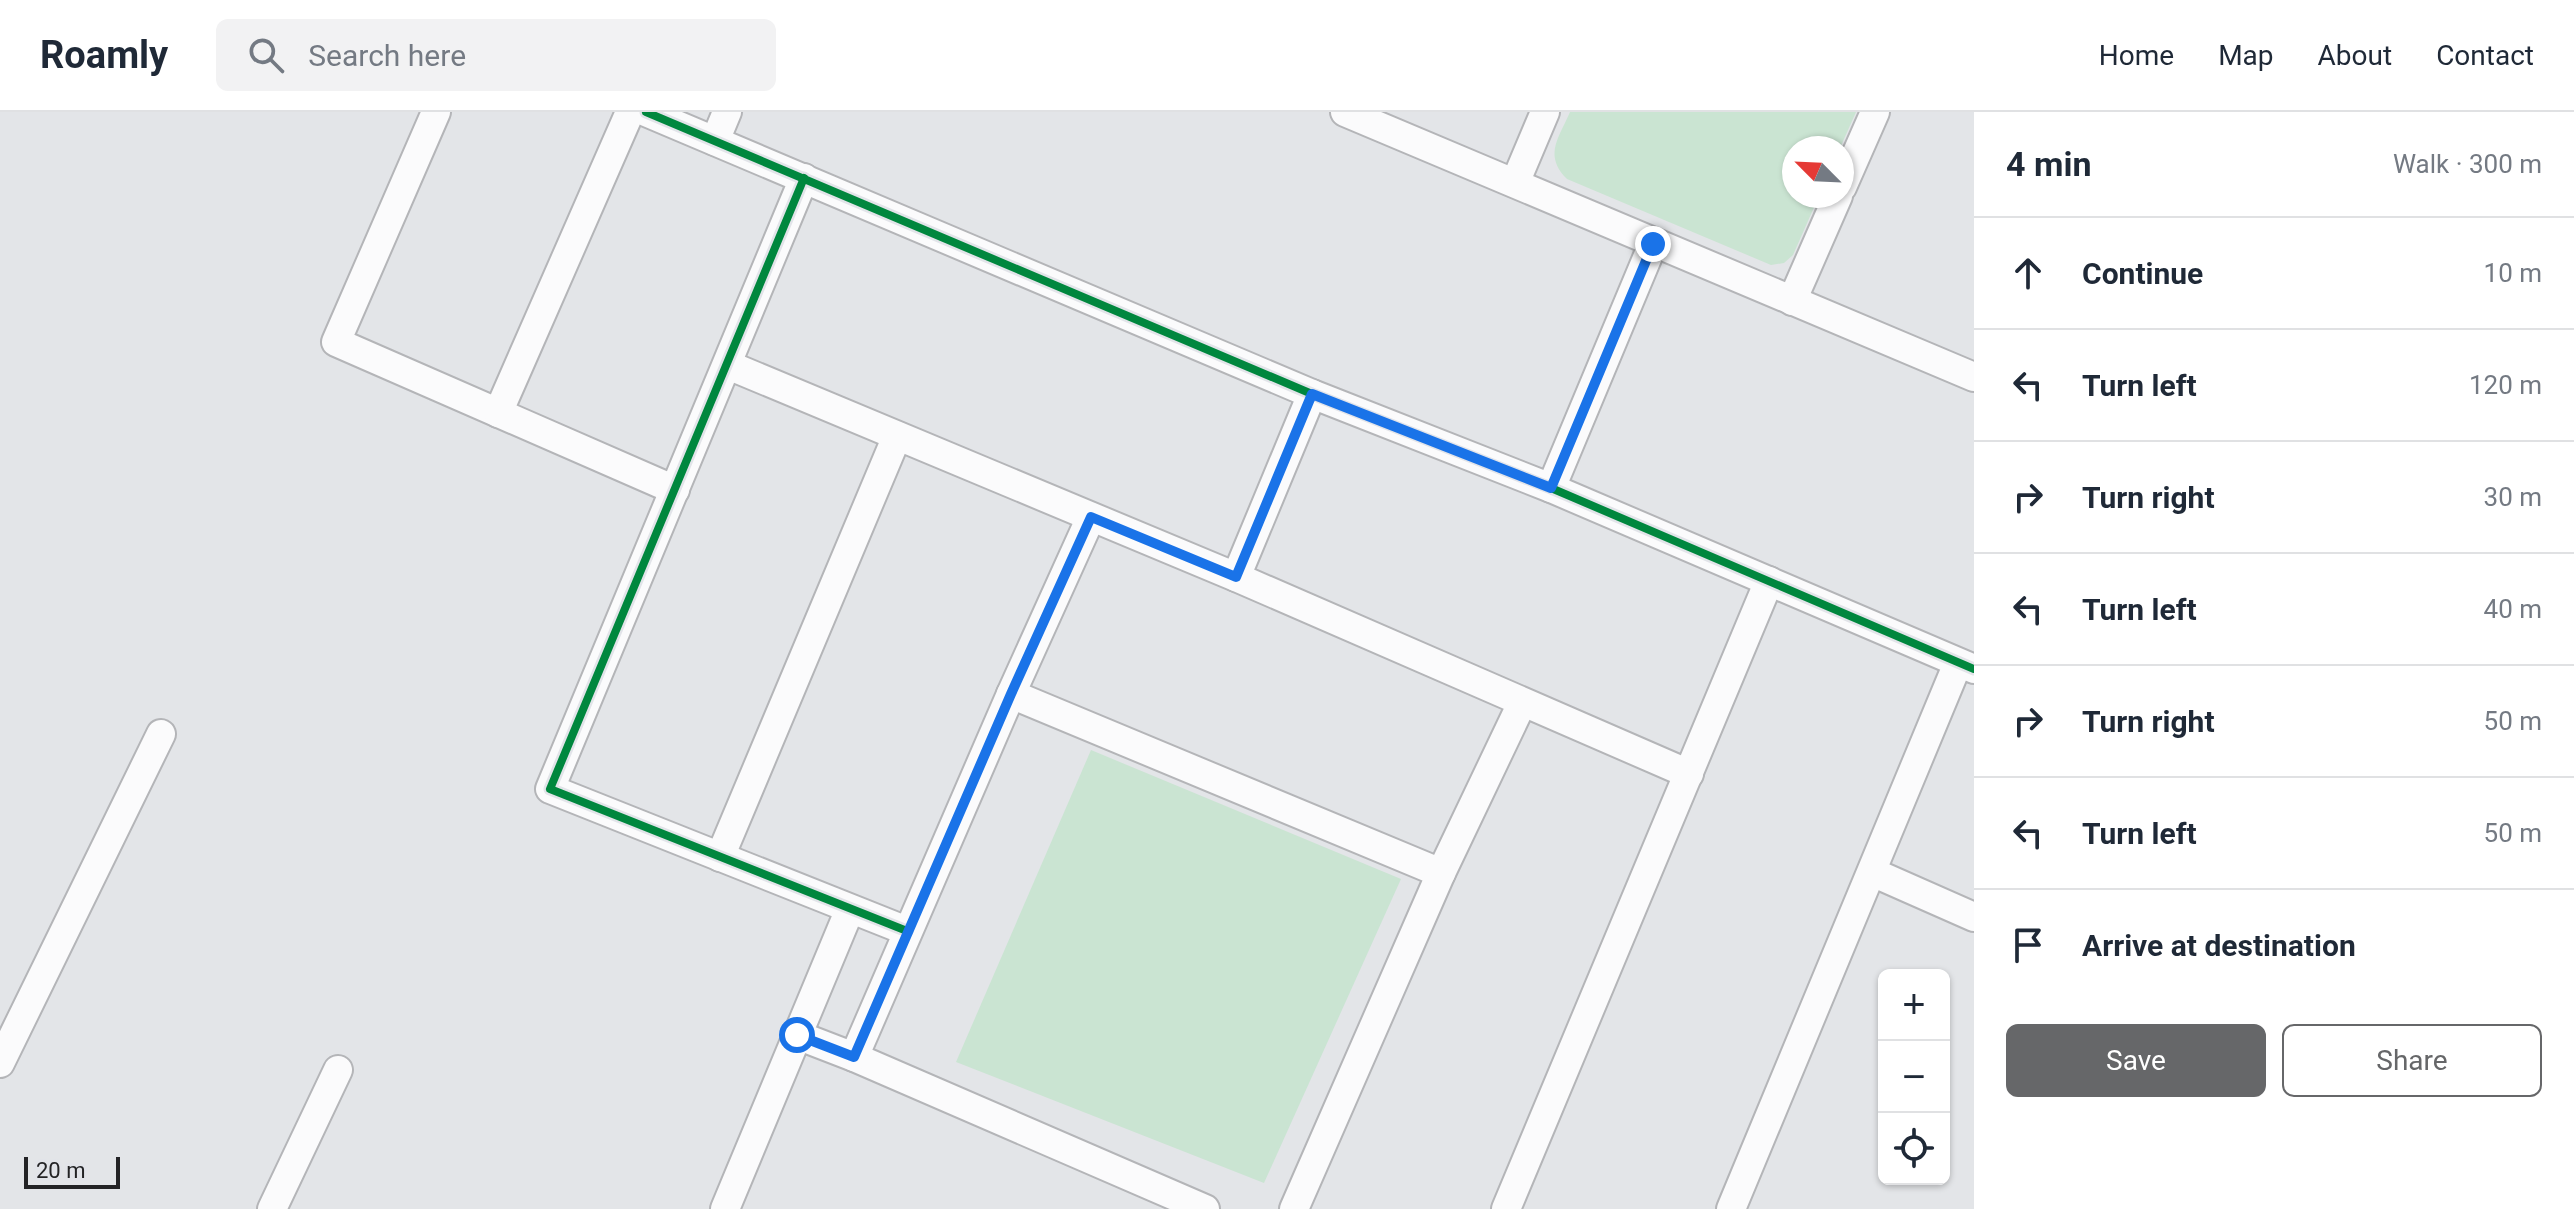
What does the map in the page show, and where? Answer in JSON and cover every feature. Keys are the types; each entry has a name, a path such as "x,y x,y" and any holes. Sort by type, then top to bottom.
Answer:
{"street":[{"path":"436,112 336,342 675,490"},
{"path":"498,413 630,112"},
{"path":"646,112 1312,394 1551,488 1966,666 1872,872 1731,1209"},
{"path":"715,141 727,112"},
{"path":"1345,112 1974,377"},
{"path":"1515,183 1545,112"},
{"path":"1854,160 1875,112"},
{"path":"804,178 550,789 907,931"},
{"path":"1792,301 1833,208"},
{"path":"1551,488 1653,244"},
{"path":"728,365 1236,577 1689,774"},
{"path":"1236,577 1312,394"},
{"path":"720,857 897,436"},
{"path":"854,1057 1091,517"},
{"path":"1506,1209 1769,581"},
{"path":"1011,694 1441,873"},
{"path":"1294,1209 1441,873 1522,703"},
{"path":"0,1063 161,734"},
{"path":"1872,872 1974,917"},
{"path":"725,1209 850,909"},
{"path":"797,1035 1205,1209"},
{"path":"272,1209 338,1070"}],"green space":[{"path":"1570,112 1856,112 1845,136 1782,136 1782,208 1814,208 1793,255 1784,263 1771,265 1567,179 1556,162 1558,138"},
{"path":"1091,750 1401,879 1264,1183 956,1062"}],"cycle path":[{"path":"646,112 1312,394 1551,488 1974,669"},
{"path":"804,178 550,789 907,931"}],"route":[{"path":"797,1035 854,1057 1091,517 1236,577 1312,394 1551,488 1653,244"}]}
